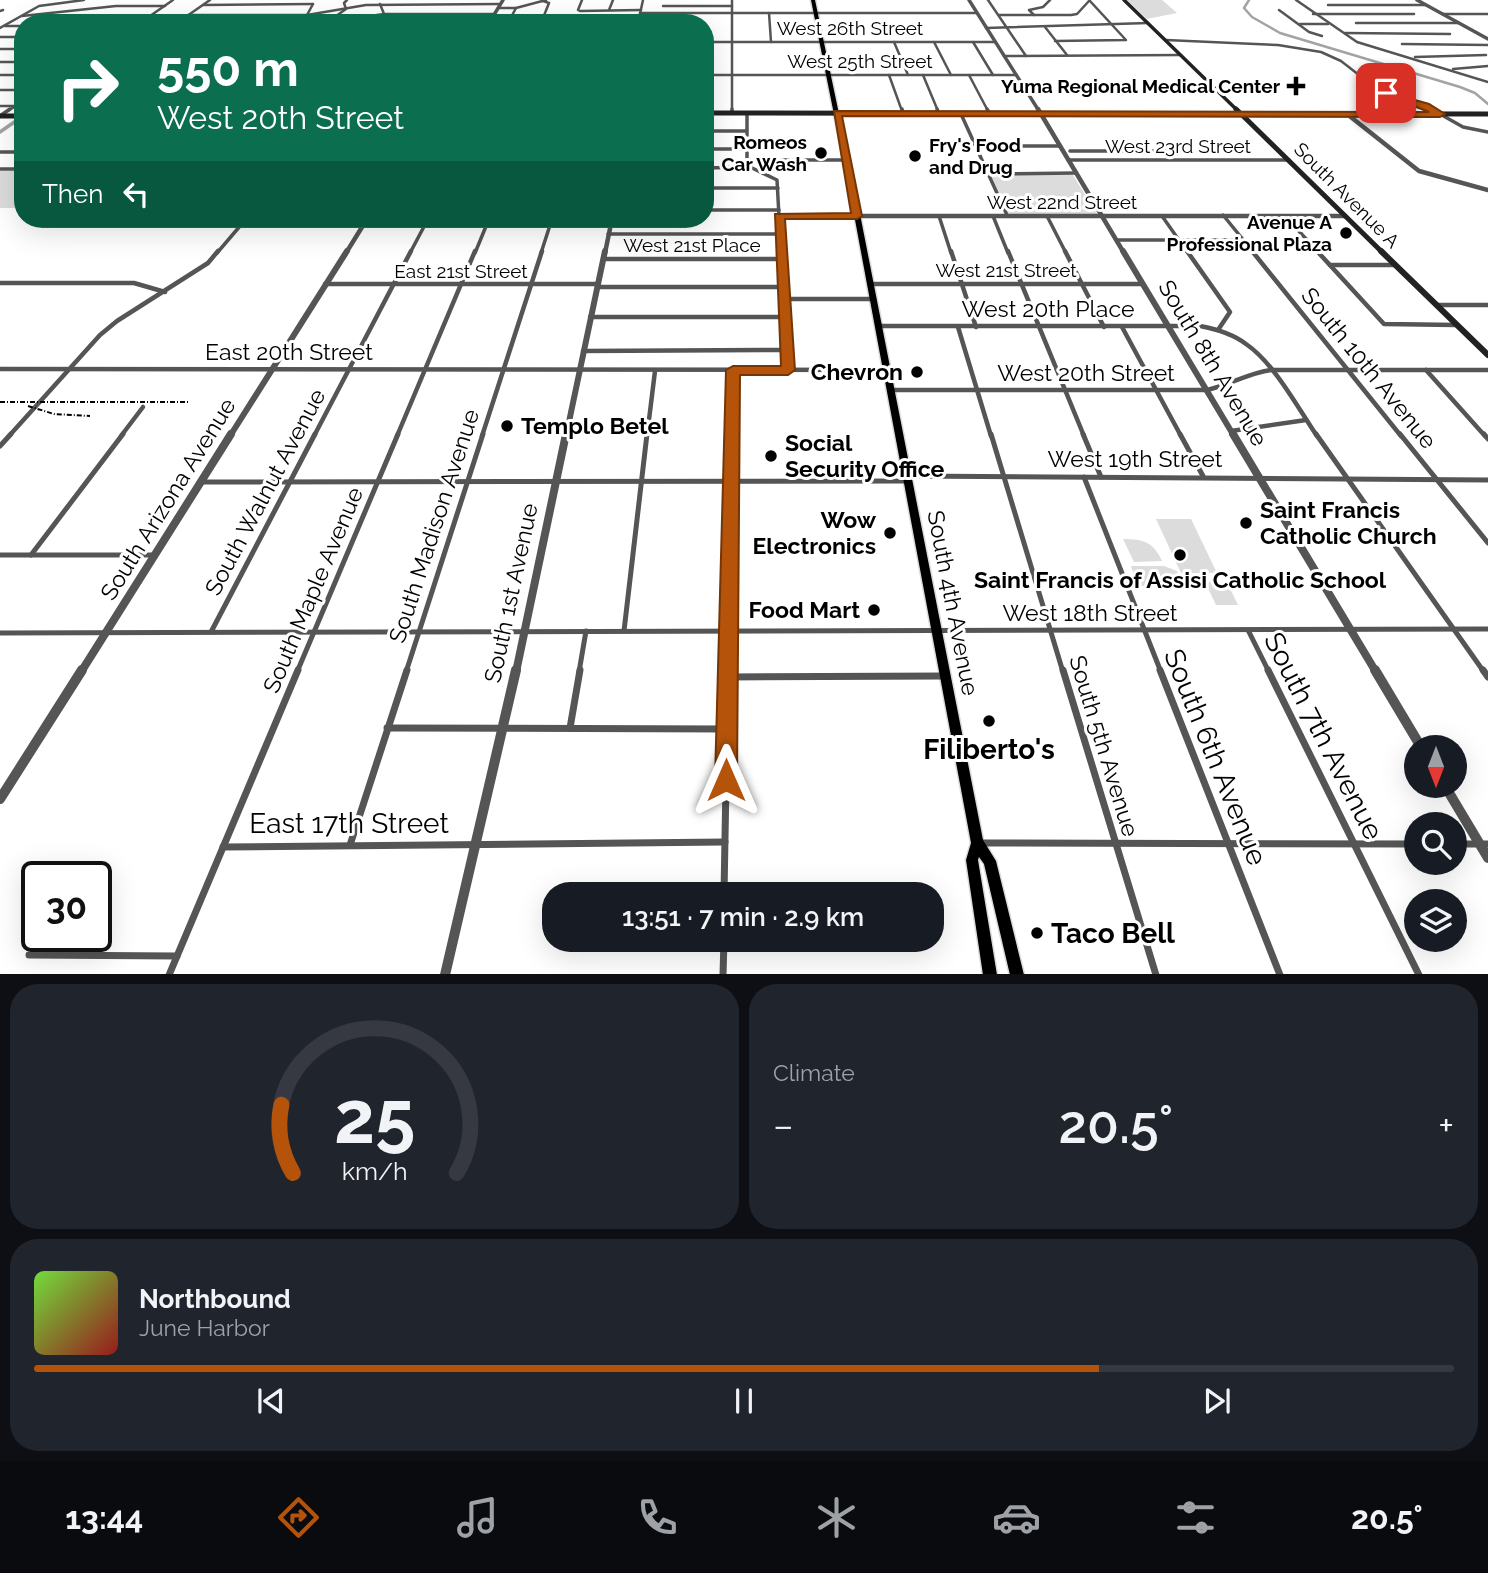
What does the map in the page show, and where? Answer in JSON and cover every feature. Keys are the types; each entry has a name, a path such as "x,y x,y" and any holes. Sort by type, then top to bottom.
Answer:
{"main road":[{"name":"South 4th Avenue","path":"813,0 977,843 990,861 1017,974"},
{"name":"South Avenue A","path":"1124,0 1488,355"},
{"path":"714,113 1488,113"},
{"name":"South 4th Avenue","path":"977,843 972,860 990,974"}],"street":[{"path":"25,14 39,6 84,0"},
{"path":"152,14 173,0"},
{"path":"190,14 210,0"},
{"path":"346,9 344,3 347,0"},
{"path":"582,0 578,10 580,11 977,13"},
{"path":"609,10 612,0"},
{"path":"640,12 643,0"},
{"path":"732,0 732,113"},
{"name":"South 8th Avenue","path":"969,0 1041,114 1415,735"},
{"path":"988,0 1026,56"},
{"path":"1038,0 1049,1"},
{"path":"999,16 1077,14 1089,0 1126,40 1055,41"},
{"path":"1296,0 1313,14 1360,43 1488,82"},
{"path":"1417,0 1488,39"},
{"path":"314,14 380,4 500,4 516,8 544,1 550,4 545,14"},
{"path":"1034,15 1030,10 1049,1"},
{"path":"204,5 313,4 308,14"},
{"path":"380,4 384,14 494,14 500,4"},
{"path":"41,14 135,5 165,5"},
{"path":"124,12 135,5"},
{"path":"1328,5 1426,5"},
{"path":"1354,5 1369,14"},
{"path":"663,6 732,6"},
{"path":"513,14 516,8"},
{"path":"87,14 89,9"},
{"path":"339,14 346,9"},
{"path":"1279,10 1298,24 1322,36"},
{"path":"769,13 771,42"},
{"path":"1442,13 1488,13"},
{"path":"1478,13 1488,18"},
{"path":"1313,14 1414,14"},
{"path":"986,28 1148,23"},
{"path":"1356,23 1459,23"},
{"path":"1402,23 1418,33"},
{"path":"1298,24 1328,24"},
{"path":"1045,27 1067,55"},
{"path":"1342,33 1450,34"},
{"path":"1166,40 1278,44 1321,52 1340,61 1377,89 1438,113 1463,127 1488,132"},
{"path":"974,41 993,75"},
{"name":"West 26th Street","path":"714,42 995,41"},
{"path":"894,42 908,75"},
{"path":"934,42 951,75"},
{"path":"1402,44 1488,45"},
{"path":"1436,44 1454,55"},
{"path":"1004,56 1181,55"},
{"path":"1412,58 1486,55"},
{"path":"1450,70 1488,66"},
{"name":"West 25th Street","path":"714,75 1016,75"},
{"path":"889,75 903,113"},
{"path":"923,75 939,114"},
{"path":"969,75 990,114"},
{"path":"747,113 747,160 750,167"},
{"path":"961,114 1007,215"},
{"path":"1347,114 1419,171 1488,190"},
{"path":"714,131 747,131"},
{"path":"976,146 1060,146"},
{"path":"714,149 747,149"},
{"path":"1070,150 1167,151"},
{"path":"1090,150 1096,160"},
{"path":"1161,151 1168,160"},
{"path":"747,160 846,160"},
{"name":"West 23rd Street","path":"1068,160 1289,160"},
{"path":"714,168 750,167 776,179 788,370"},
{"path":"988,174 1076,173"},
{"path":"714,188 778,188"},
{"name":"West 22nd Street","path":"714,210 857,216 1345,216"},
{"name":"South 10th Avenue","path":"1223,215 1488,543"},
{"path":"939,216 976,327"},
{"path":"993,216 1101,477"},
{"path":"1047,216 1104,327"},
{"path":"1162,216 1230,312 1218,330"},
{"path":"1285,216 1384,324 1456,325"},
{"path":"0,446 100,335 117,321 208,263 238,228"},
{"name":"South Arizona Avenue","path":"0,799 361,228"},
{"name":"South Walnut Avenue","path":"211,632 423,228"},
{"name":"South Maple Avenue","path":"169,974 485,228"},
{"name":"South Madison Avenue","path":"350,845 549,228"},
{"name":"South 1st Avenue","path":"445,974 504,728 610,228"},
{"path":"608,234 780,233"},
{"path":"1115,240 1242,240"},
{"name":"West 21st Place","path":"603,259 782,259"},
{"path":"1330,265 1396,265"},
{"path":"0,283 134,284 165,292"},
{"name":"East 21st Street","path":"325,284 597,286"},
{"name":"West 21st Street","path":"870,284 1142,284"},
{"path":"597,286 783,287"},
{"path":"784,299 873,299"},
{"path":"1436,305 1488,305"},
{"path":"590,317 785,317"},
{"name":"West 20th Place","path":"878,326 1122,327 1183,324 1218,330 1247,344 1271,370 1488,677"},
{"name":"South 5th Avenue","path":"958,327 1156,974"},
{"path":"1122,327 1203,477"},
{"path":"583,351 787,350"},
{"name":"East 20th Street","path":"0,369 578,370"},
{"path":"578,370 886,370"},
{"path":"724,882 733,370"},
{"name":"West 20th Street","path":"891,390 1207,390 1232,384 1250,373 1271,370 1488,370"},
{"path":"1426,370 1488,439"},
{"path":"624,631 655,371"},
{"path":"31,555 143,407"},
{"path":"1231,431 1306,420"},
{"name":"West 19th Street","path":"202,482 731,481 1003,477 1259,477 1349,481 1488,481"},
{"name":"South 6th Avenue","path":"1084,477 1280,974"},
{"path":"0,555 155,555"},
{"name":"West 18th Street","path":"0,633 1488,629"},
{"name":"South 7th Avenue","path":"1248,630 1419,974"},
{"path":"570,728 586,631"},
{"path":"728,677 945,676"},
{"path":"387,728 726,729"},
{"path":"1453,798 1484,844 1488,858"},
{"name":"East 17th Street","path":"223,847 725,842"},
{"path":"977,843 1404,844"},
{"path":"723,974 724,952"},
{"path":"29,955 177,956"}],"shaded area":[{"path":"1127,0 1162,0 1177,13 1147,19"},
{"path":"0,171 14,171 14,208 0,208"},
{"path":"991,175 1073,175 1097,214 1009,214"},
{"path":"1156,519 1191,519 1217,573 1181,573"},
{"path":"1123,539 1147,543 1162,561 1134,562"},
{"path":"1131,566 1164,566 1177,571 1182,582 1159,587 1142,586 1137,584"},
{"path":"1205,582 1227,582 1238,605 1216,605"}],"waterway":[{"path":"1249,0 1244,8 1252,17 1280,33 1460,87 1475,93 1488,104"},
{"path":"0,132 14,122"}],"railway":[{"path":"0,402 189,402"},
{"path":"28,406 54,414 90,416"}],"place":[{"name":"Yuma Regional Medical Center","path":"1296,86"},
{"name":"Romeos Car Wash","path":"821,153"},
{"name":"Fry's Food and Drug","path":"915,156"},
{"name":"Avenue A Professional Plaza","path":"1346,233"},
{"name":"Chevron","path":"917,372"},
{"name":"Templo Betel","path":"507,426"},
{"name":"Social Security Office","path":"771,456"},
{"name":"Saint Francis Catholic Church","path":"1246,523"},
{"name":"Wow Electronics","path":"890,533"},
{"name":"Saint Francis of Assisi Catholic School","path":"1180,555"},
{"name":"Food Mart","path":"874,610"},
{"name":"Filiberto's","path":"989,721"},
{"name":"Taco Bell","path":"1037,933"}],"route":[{"path":"726,780 733,370 788,370 779,216 857,216 837,113 1440,114 1426,106 1386,93"}]}
